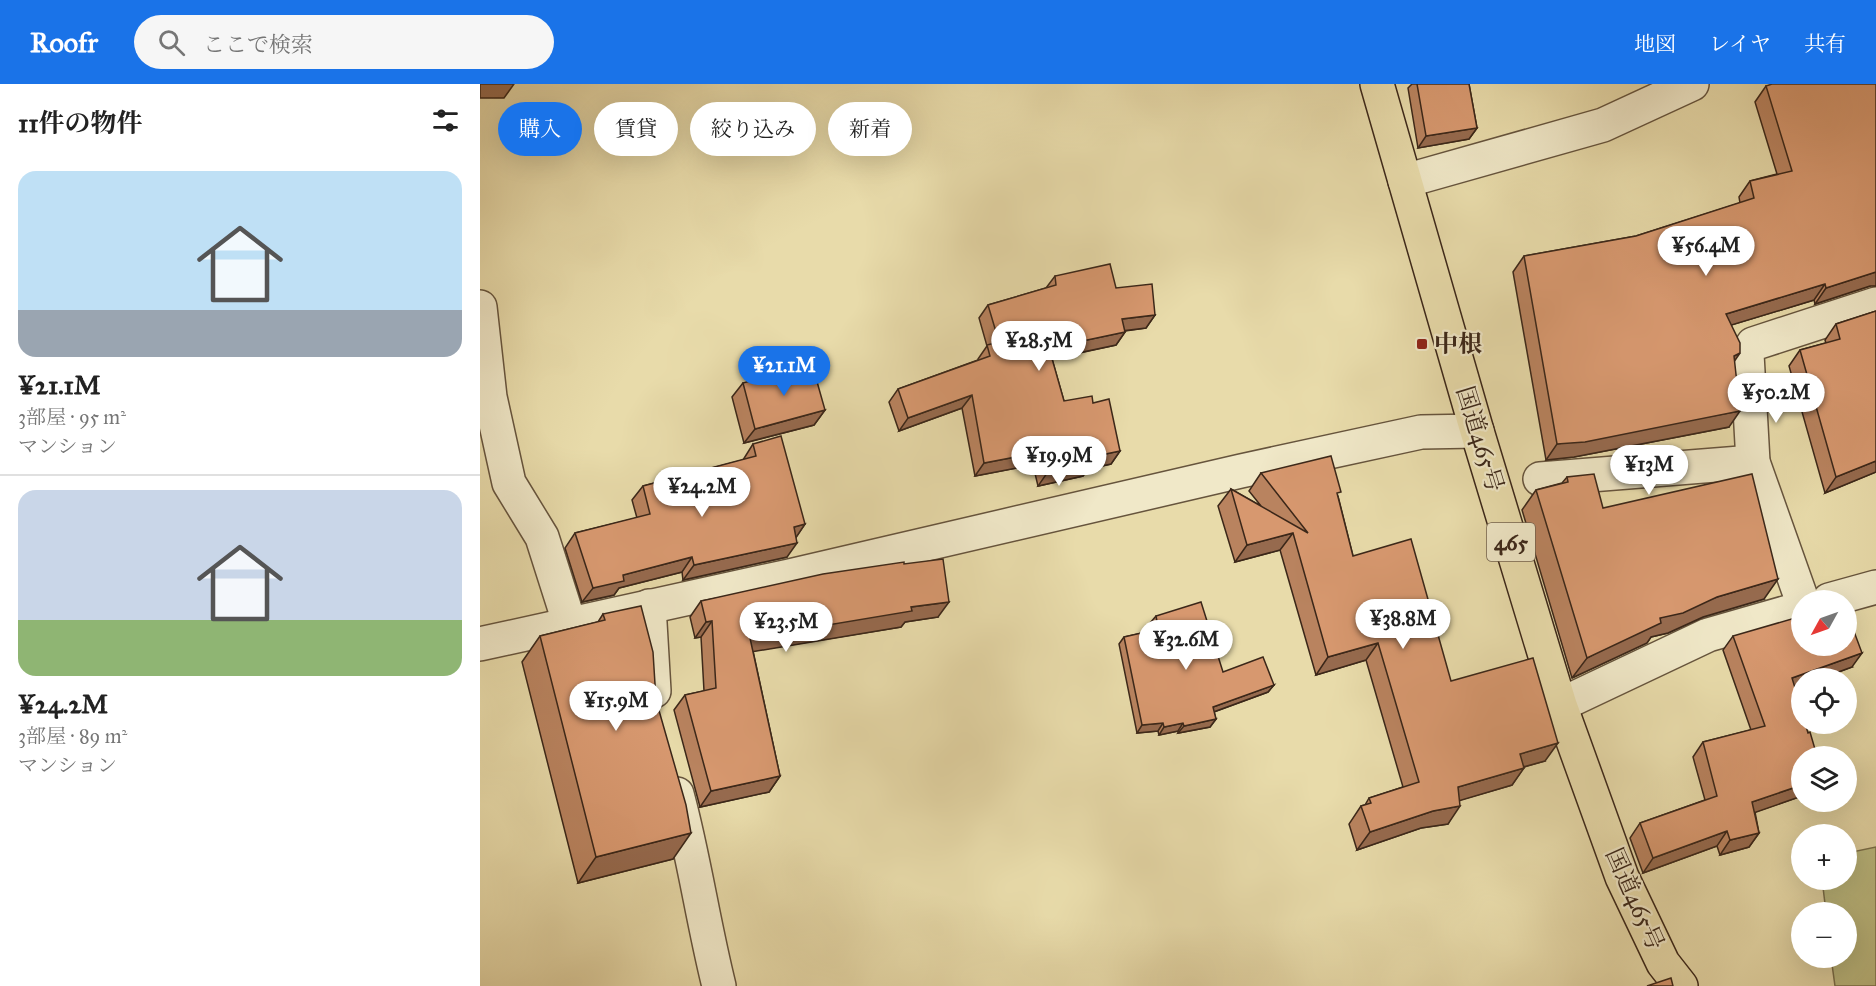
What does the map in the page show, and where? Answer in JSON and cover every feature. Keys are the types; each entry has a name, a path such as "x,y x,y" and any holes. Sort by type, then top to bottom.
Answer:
{"highway":[{"name":"国道465号","path":"1377,84 1477,431 1560,705 1622,877 1663,963 1681,986"}],"street":[{"path":"1405,181 1603,125 1692,84"},
{"path":"1798,590 1753,462 1747,354 1753,344 1876,304"},
{"path":"480,307 490,397 509,483 542,537 570,625"},
{"path":"480,644 1420,432 1477,431"},
{"path":"1540,479 1753,462"},
{"path":"1857,592 1876,587"},
{"path":"649,606 656,721"},
{"path":"1560,705 1708,635 1791,611"},
{"path":"668,763 686,826 708,945 719,986"}],"green space":[{"path":"1876,847 1876,986 1835,986 1833,968 1857,968 1857,902 1825,902 1823,890 1857,890 1857,851"}],"building":[{"path":"1417,84 1469,84 1477,128 1426,136"},
{"path":"1772,84 1876,84 1876,272 1826,288 1825,284 1726,314 1740,343 1740,353 1734,356 1740,411 1585,442 1557,444 1524,256 1636,236 1754,198 1750,181 1792,171 1766,86"},
{"path":"1110,264 1116,288 1152,284 1155,315 1122,319 1125,332 1049,348 1064,401 1092,396 1093,403 1109,399 1120,451 1091,457 1092,463 1047,473 1042,452 984,463 972,395 908,418 898,389 990,356 987,345 999,342 988,305 1056,285 1055,276"},
{"path":"1876,311 1876,461 1836,477 1800,350 1840,339 1836,324"},
{"path":"812,364 825,410 755,429 743,383"},
{"path":"781,436 805,524 794,527 797,543 694,565 692,557 623,575 624,581 593,588 575,533 650,514 643,486 756,456 753,444"},
{"path":"1331,456 1341,492 1337,493 1353,556 1411,539 1451,681 1533,658 1558,743 1520,754 1524,768 1458,787 1460,806 1433,811 1370,832 1361,806 1371,803 1369,798 1419,782 1378,643 1328,657 1293,533 1247,545 1231,489 1308,533 1261,473"},
{"path":"1594,474 1603,508 1752,474 1778,579 1717,597 1683,613 1660,618 1661,623 1587,658 1536,490 1568,482 1567,477"},
{"path":"943,559 949,602 911,607 912,611 750,638 780,776 711,791 685,695 716,688 712,621 706,622 701,601 823,574 904,562 904,564"},
{"path":"1201,602 1223,672 1263,657 1274,685 1213,707 1216,719 1184,726 1183,723 1164,727 1163,723 1142,725 1124,637 1158,627 1156,616"},
{"path":"641,606 653,652 656,700 686,805 691,833 596,857 540,636 605,620 603,614"},
{"path":"1791,619 1791,656 1854,656 1820,668 1791,668 1791,734 1811,734 1814,746 1791,746 1791,789 1752,802 1759,833 1730,840 1727,831 1653,858 1640,823 1717,796 1703,742 1765,726 1733,636"},
{"path":"1857,640 1862,653 1857,655"},
{"path":"1671,978 1673,986 1647,986"}],"place":[{"name":"中根","path":"1422,344"}]}
